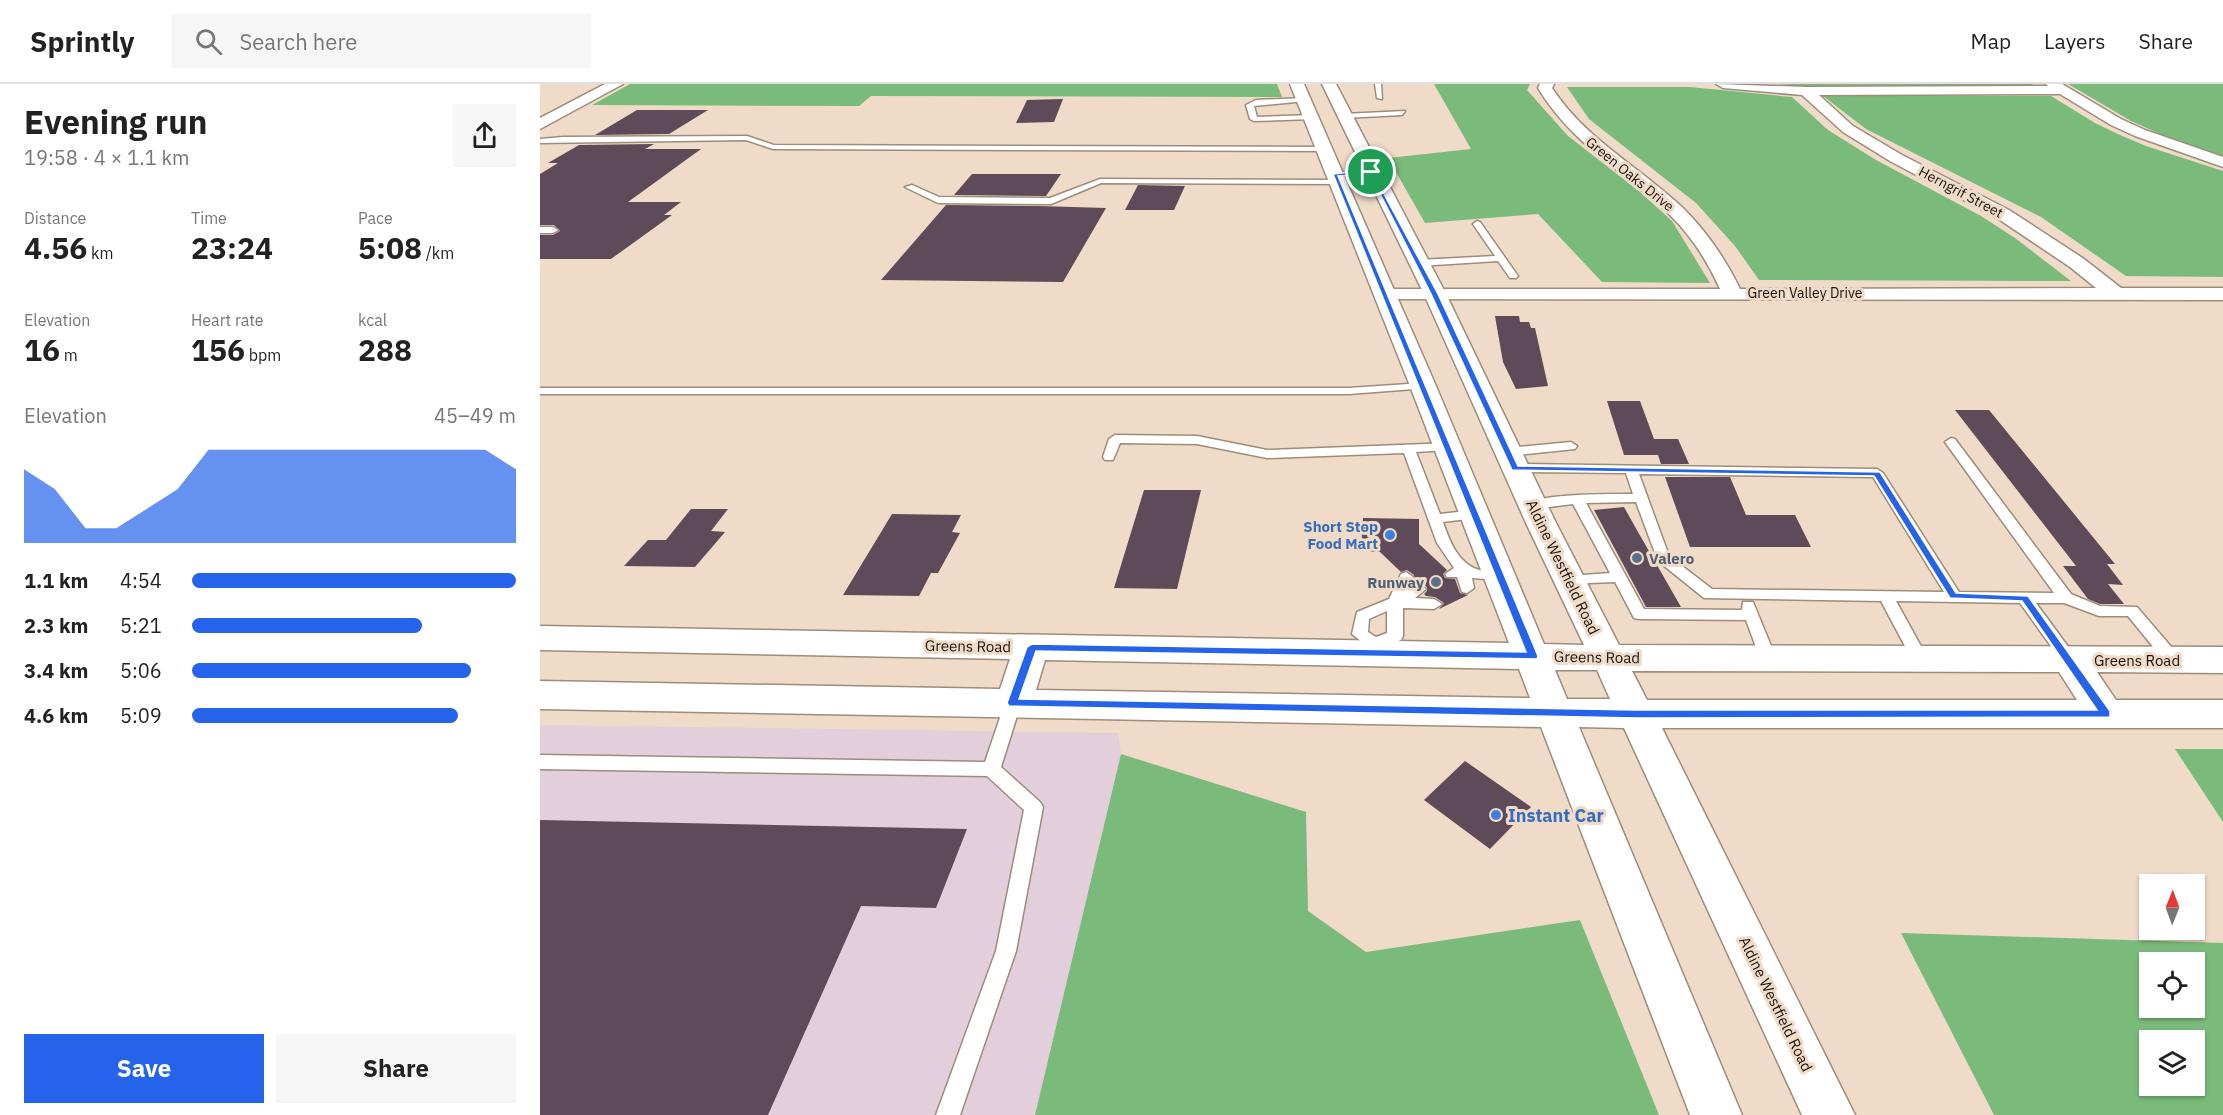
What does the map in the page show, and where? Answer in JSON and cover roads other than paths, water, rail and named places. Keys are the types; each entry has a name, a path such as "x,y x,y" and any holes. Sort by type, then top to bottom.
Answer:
{"main road":[{"path":"540,124 616,84"},
{"name":"Aldine Westfield Road","path":"1329,84 1371,172 1435,294 1533,505 1829,1115"},
{"path":"1304,100 1448,446 1716,1115"},
{"path":"1337,178 1371,172"},
{"name":"Greens Road","path":"540,638 1032,647 1375,648 1608,658 2223,660"},
{"path":"1013,703 1032,647"},
{"path":"2068,659 2106,714"},
{"path":"540,695 1636,714 2223,714"}],"street":[{"path":"1723,84 1806,92 2058,87 2116,122 2140,133 2223,162"},
{"name":"Green Oaks Drive","path":"1546,86 1566,121 1670,205 1686,222 1724,274 1732,293"},
{"name":"Herngrif Street","path":"1806,92 1848,129 1896,158 2012,219 2077,263 2116,294"},
{"name":"Green Valley Drive","path":"1386,295 2223,294"}],"lane":[{"path":"1378,84 1380,98"},
{"path":"1304,100 1254,119 1250,105 1256,102 1304,100"},
{"path":"1344,116 1402,113"},
{"path":"540,141 747,138 773,147 1324,149"},
{"path":"909,187 938,200 1051,201 1100,181 1337,178"},
{"path":"1477,224 1513,276"},
{"path":"540,230 553,230"},
{"path":"1419,263 1501,258"},
{"path":"540,391 1349,391 1423,386"},
{"path":"1109,457 1115,439 1197,440 1267,454 1448,446"},
{"path":"1951,442 2066,598"},
{"path":"1512,460 1571,446"},
{"path":"1409,449 1447,553 1467,588"},
{"path":"1512,460 1631,470 1877,473 1954,596"},
{"path":"1631,470 1663,558 1709,594 2066,598 2099,611 2132,611 2173,660"},
{"path":"1533,505 1577,499 1641,498"},
{"path":"1577,499 1639,614 1752,615"},
{"path":"1435,519 1475,514"},
{"path":"1438,561 1458,572 1482,577 1500,575"},
{"path":"1406,577 1395,602 1395,636 1375,648 1360,634 1362,616 1395,602 1419,589"},
{"path":"1570,580 1618,577"},
{"path":"1744,595 1768,658"},
{"path":"1886,596 1920,659"},
{"path":"2025,598 2068,659"},
{"path":"1395,602 1434,604"},
{"path":"991,769 1013,703"},
{"path":"540,762 991,769 1034,807 1006,951 948,1115"}],"place":[{"name":"Short Stop Food Mart","path":"1390,535"},
{"name":"Valero","path":"1637,558"},
{"name":"Runway","path":"1436,582"},
{"name":"Instant Car","path":"1496,815"}]}
